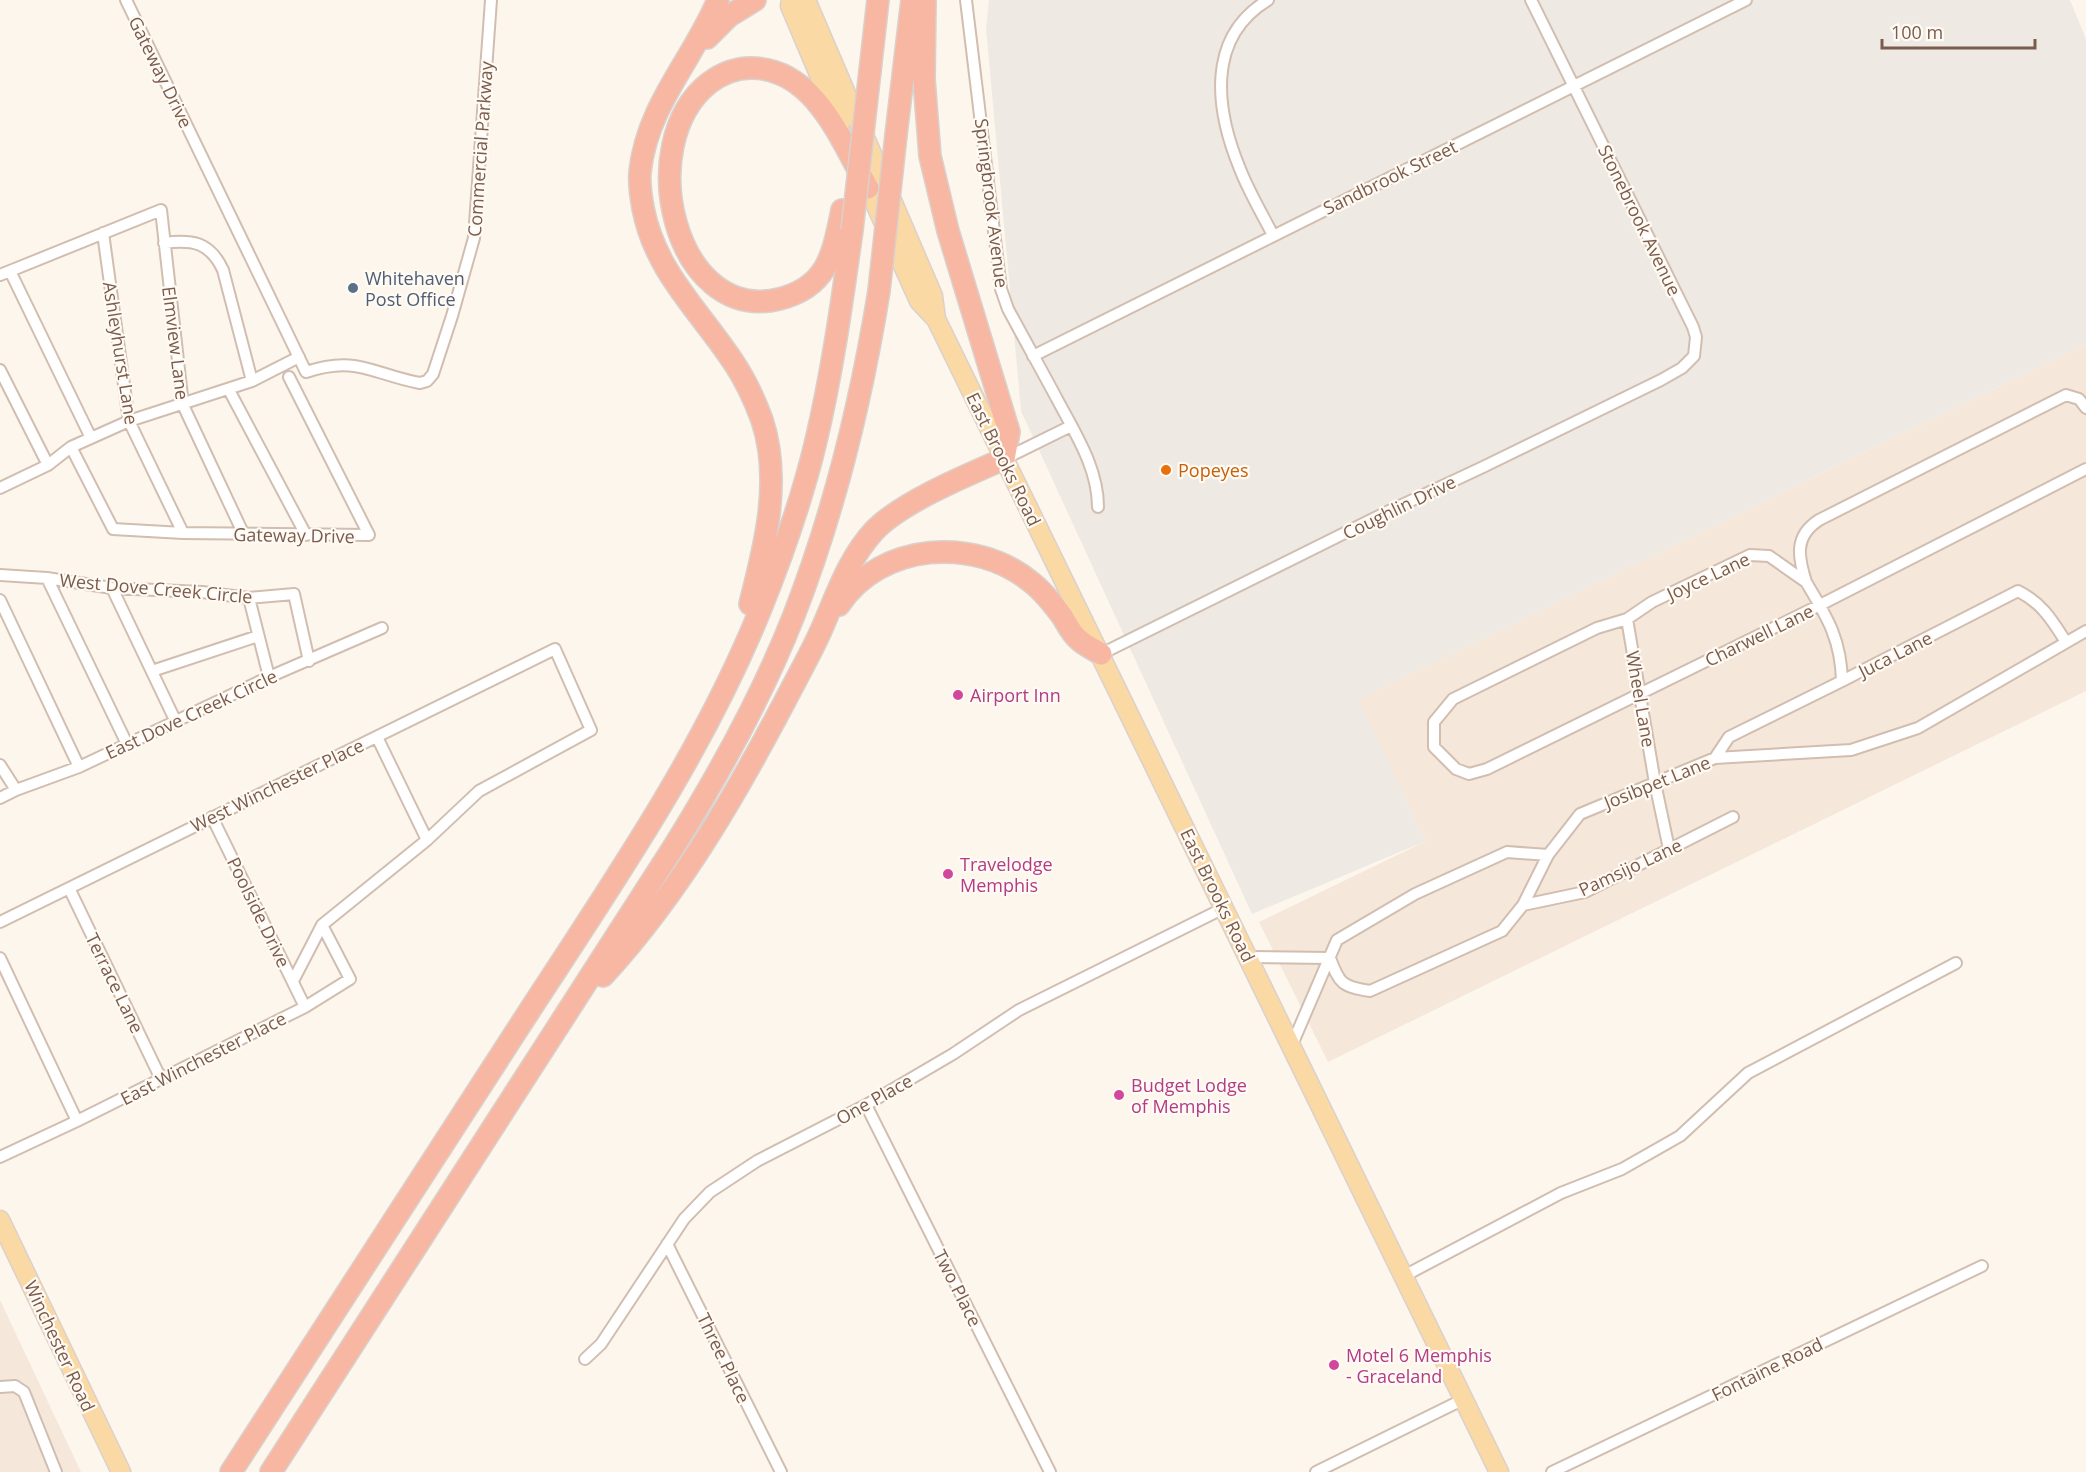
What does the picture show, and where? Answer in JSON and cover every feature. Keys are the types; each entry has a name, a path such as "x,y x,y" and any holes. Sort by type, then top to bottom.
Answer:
{"highway":[{"path":"718,0 648,130 642,153 640,176 646,223 654,247 664,267 745,380 762,422 770,470 771,498 766,534 730,678"},
{"path":"679,73 729,16 755,0"},
{"path":"231,1472 635,848 699,740 730,678 778,563 814,447 839,323 878,0"},
{"path":"271,1472 566,1016 714,781 773,665 794,616 834,500 862,386 879,291 912,0"},
{"path":"566,1016 631,945 680,877 719,817 758,752 819,636 851,564 873,532 886,520 910,505 1004,459 1010,432 948,231 930,156 924,79 925,0"},
{"path":"860,153 846,182 834,249 817,280 803,291 772,301 744,300 729,295 716,286 694,261 682,241 669,198 668,178 673,143 684,113 692,100 713,80 738,69 768,69 798,82 819,105 867,188"},
{"path":"819,636 842,600 855,585 872,572 902,558 918,554 957,552 982,556 999,562 1031,581 1045,594 1078,640 1101,654"}],"main road":[{"name":"East Brooks Road","path":"791,0 790,6 867,188 919,301 936,319 1499,1472"},
{"name":"East Brooks Road","path":"806,0 933,296 936,319"},
{"name":"Winchester Road","path":"0,1220 121,1472"}],"street":[{"name":"Gateway Drive","path":"126,0 306,372"},
{"name":"Commercial Parkway","path":"306,372 335,364 355,365 420,383 427,381 433,374 474,238 491,0"},
{"name":"Springbrook Avenue","path":"966,0 998,273 1008,309 1071,426 1094,476 1098,507"},
{"path":"1268,0 1244,17 1236,28 1224,55 1221,73 1225,123 1232,147 1240,171 1273,235"},
{"name":"Stonebrook Avenue","path":"1531,0 1693,327 1697,345 1694,356"},
{"name":"Sandbrook Street","path":"1034,356 1746,0"},
{"name":"Elmview Lane","path":"103,233 160,210 183,405 244,535"},
{"path":"91,438 5,273 103,233"},
{"name":"Ashleyhurst Lane","path":"103,233 129,421 183,533"},
{"path":"164,243 185,240 196,242 218,259 223,270 252,381"},
{"name":"Coughlin Drive","path":"1101,654 1389,511 1661,380 1682,368 1694,356"},
{"path":"0,488 48,465 70,447 129,421 229,390 299,357"},
{"path":"0,370 48,465"},
{"name":"Gateway Drive","path":"70,447 113,529 244,535 369,536 289,377"},
{"path":"229,390 306,535"},
{"path":"1842,681 1839,648 1820,605 1806,582 1800,558 1800,546 1806,531 1814,523 2066,395 2079,399 2086,408"},
{"path":"1004,459 1071,426"},
{"name":"Charwell Lane","path":"1434,747 1456,768 1469,774 1487,769 1820,605 2086,468"},
{"name":"Joyce Lane","path":"1434,747 1434,722 1453,699 1597,628 1627,619 1652,602 1756,554 1774,558 1806,582"},
{"name":"West Dove Creek Circle","path":"0,575 47,578 112,588 202,592 249,598 294,594 309,661"},
{"path":"47,578 127,744"},
{"path":"112,588 176,722"},
{"name":"Juca Lane","path":"1715,758 1729,737 2018,591 2032,598 2048,614 2066,642"},
{"path":"249,598 269,677"},
{"path":"0,600 79,767"},
{"name":"Wheel Lane","path":"1627,619 1655,783 1669,849"},
{"name":"East Dove Creek Circle","path":"0,798 79,767 269,677 382,628"},
{"name":"Josibpet Lane","path":"1329,958 1337,978 1353,989 1370,991 1502,931 1523,905 1548,855 1580,814 1715,758 1851,750 1918,728 2086,631"},
{"path":"152,671 258,636"},
{"name":"West Winchester Place","path":"0,922 555,649 591,730 479,791 427,840"},
{"path":"293,981 322,925 427,840 377,736"},
{"path":"0,765 16,790"},
{"name":"Poolside Drive","path":"212,817 305,1006"},
{"name":"Pamsijo Lane","path":"1523,905 1585,892 1733,817"},
{"path":"1291,1047 1337,940 1415,894 1507,852 1548,855"},
{"name":"Terrace Lane","path":"69,888 161,1079"},
{"name":"One Place","path":"585,1359 601,1344 684,1219 710,1192 757,1161 866,1105 953,1054 1019,1010 1224,908"},
{"name":"East Winchester Place","path":"0,1157 77,1121 305,1006 350,979 322,925"},
{"path":"1248,957 1329,958"},
{"path":"0,958 77,1121"},
{"path":"1404,1276 1561,1193 1622,1168 1680,1136 1748,1073 1956,963"},
{"name":"Two Place","path":"866,1105 1050,1472"},
{"name":"Three Place","path":"668,1244 781,1472"},
{"name":"Fontaine Road","path":"1552,1472 1982,1266"},
{"path":"0,1387 15,1386 24,1392 56,1472"},
{"path":"1316,1472 1464,1399"}],"shaded area":[{"path":"989,0 2070,0 2086,39 2086,344 1358,700 1426,841 1252,914 1021,411 986,28"},
{"path":"2086,344 2086,691 1328,1062 1259,922 1426,841 1357,700"},
{"path":"0,1300 81,1472 0,1472"}],"place":[{"name":"Whitehaven Post Office","path":"353,288"},
{"name":"Popeyes","path":"1166,470"},
{"name":"Airport Inn","path":"958,695"},
{"name":"Travelodge Memphis","path":"948,874"},
{"name":"Budget Lodge of Memphis","path":"1119,1095"},
{"name":"Motel 6 Memphis - Graceland","path":"1334,1365"}]}
